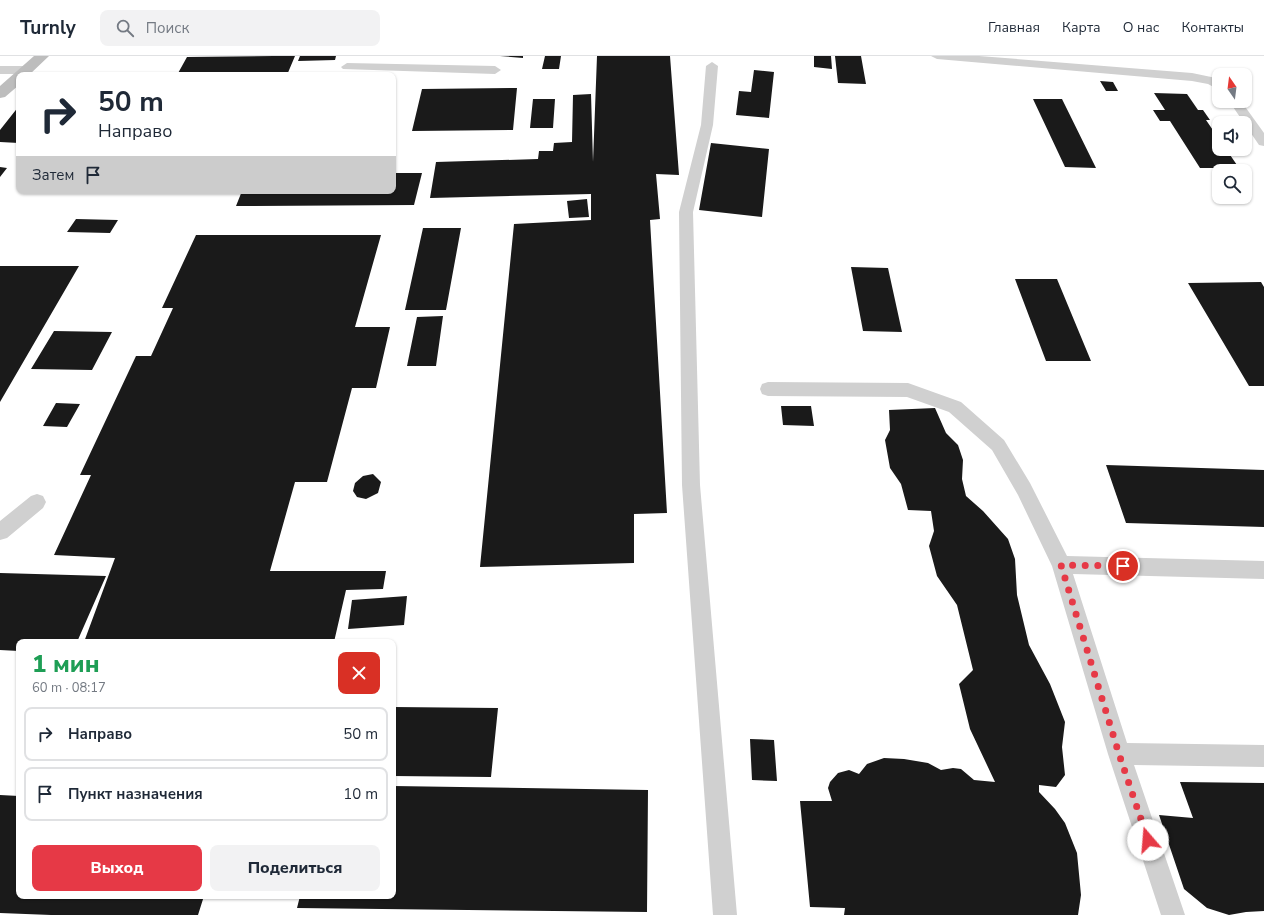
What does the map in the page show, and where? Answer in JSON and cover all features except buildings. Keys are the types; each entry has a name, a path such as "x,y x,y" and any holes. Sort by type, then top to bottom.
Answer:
{"street":[{"path":"24,72 42,56"},
{"path":"0,94 16,79"}],"lane":[{"path":"937,56 1192,77 1212,81"},
{"path":"348,66 495,70"},
{"path":"712,66 708,125 686,212 686,220 691,485 725,915"},
{"path":"0,70 16,73"},
{"path":"1240,108 1264,142"},
{"path":"768,389 908,390 955,407 998,445 1024,489 1061,565 1119,754 1173,915"},
{"path":"0,532 37,502"},
{"path":"1061,565 1264,570"},
{"path":"1119,754 1264,756"}],"route":[{"path":"1123,566 1061,565 1119,754 1148,840"}]}
